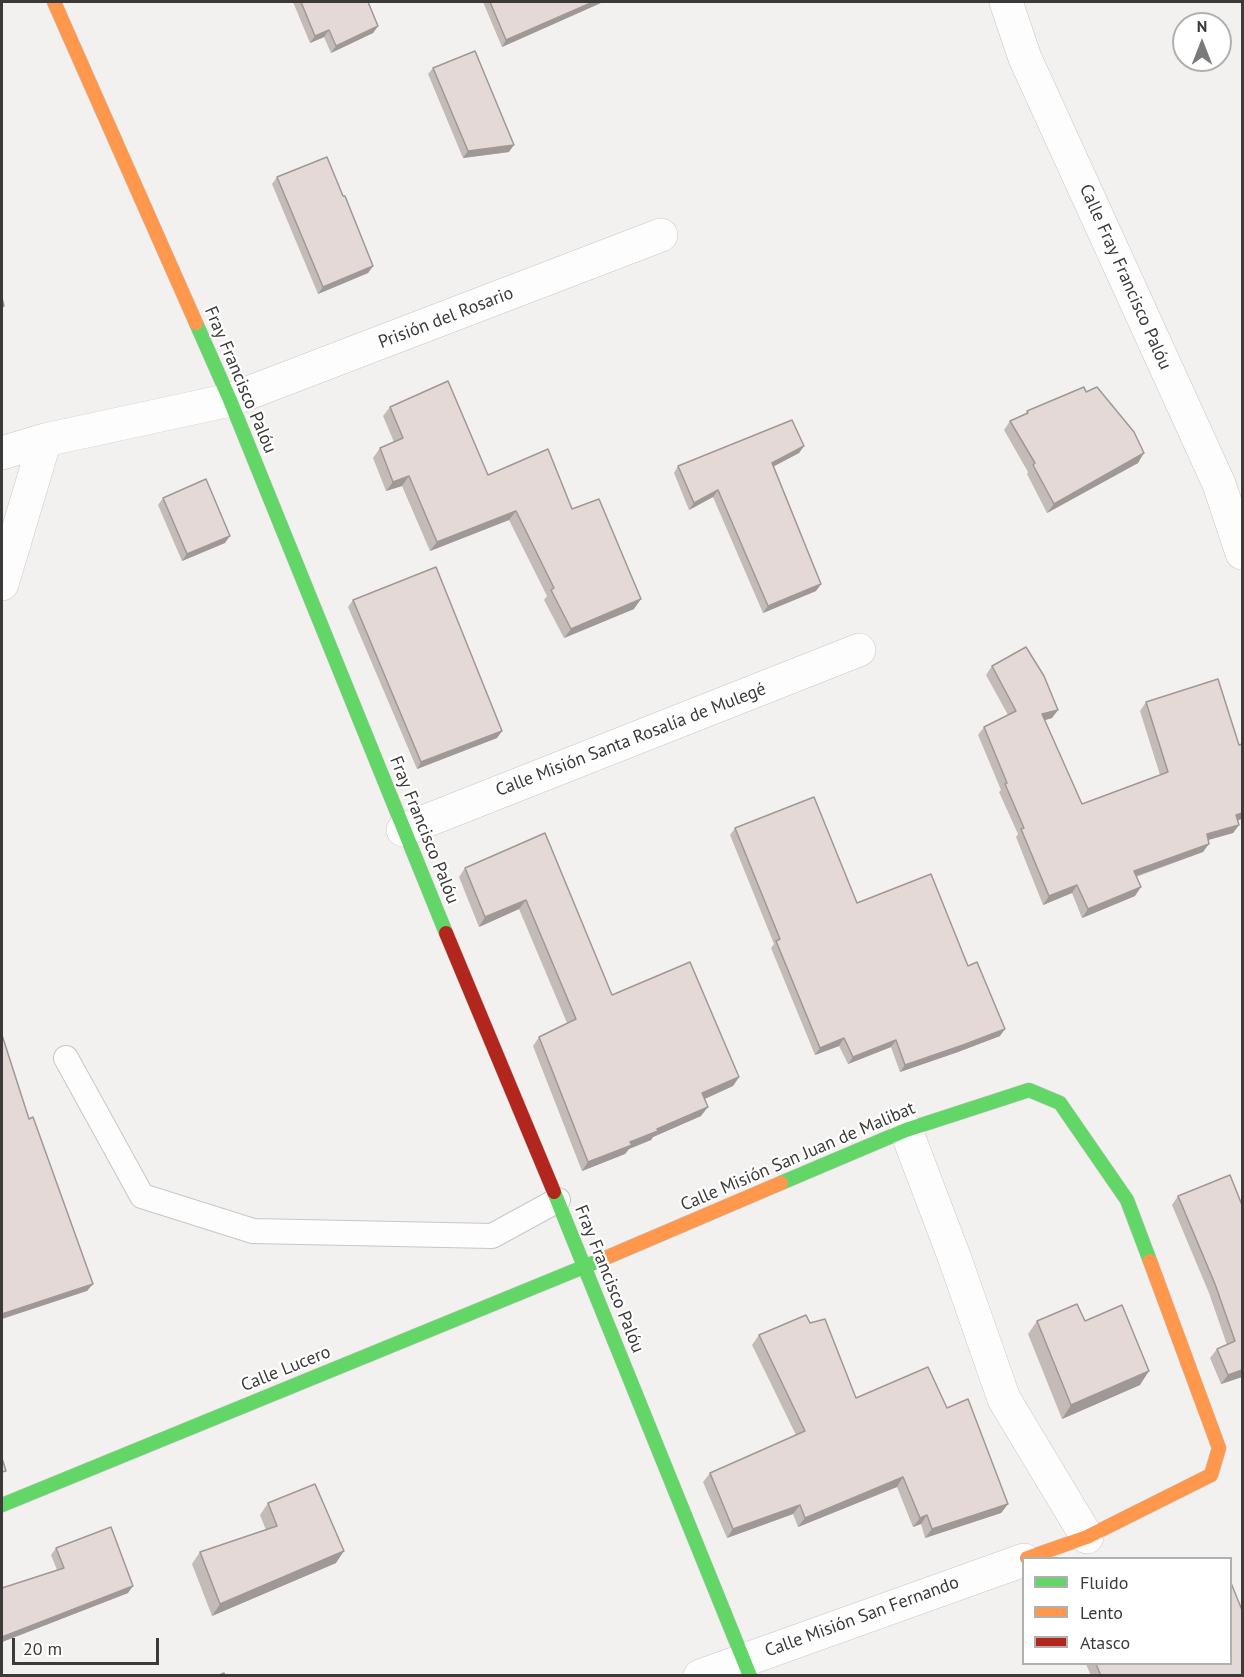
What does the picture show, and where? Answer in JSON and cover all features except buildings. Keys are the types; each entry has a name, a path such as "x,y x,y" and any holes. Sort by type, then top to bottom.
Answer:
{"street":[{"name":"Fray Francisco Palóu","path":"54,2 230,400 747,1667"},
{"name":"Calle Fray Francisco Palóu","path":"1006,2 1025,58 1219,484 1242,553"},
{"name":"Prisión del Rosario","path":"2,453 45,440 230,400 661,235"},
{"path":"2,584 45,440"},
{"name":"Calle Misión Santa Rosalía de Mulegé","path":"404,830 859,650"},
{"name":"Calle Misión San Juan de Malibat","path":"585,1266 906,1130 1029,1090 1060,1103 1128,1200 1219,1448 1211,1475"},
{"path":"906,1130 956,1259 1004,1398 1087,1537"},
{"name":"Calle Lucero","path":"2,1505 585,1266"},
{"name":"Calle Misión San Fernando","path":"1031,1557 1087,1537 1211,1475"},
{"name":"Calle Misión San Fernando","path":"700,1676 747,1667 1022,1560"}],"lane":[{"path":"66,1058 142,1196 253,1231 492,1236 558,1200"}],"traffic: fast":[{"path":"196,323 230,400 446,933"},
{"path":"781,1183 906,1130 1029,1090 1060,1103 1127,1200 1150,1261"},
{"path":"554,1192 750,1676"},
{"path":"2,1505 603,1259"}],"traffic: slow":[{"path":"54,2 196,323"},
{"path":"603,1259 781,1183"},
{"path":"1030,1557 1087,1537 1211,1475 1219,1448 1150,1261"}],"traffic: jam":[{"path":"446,933 554,1192"}]}
